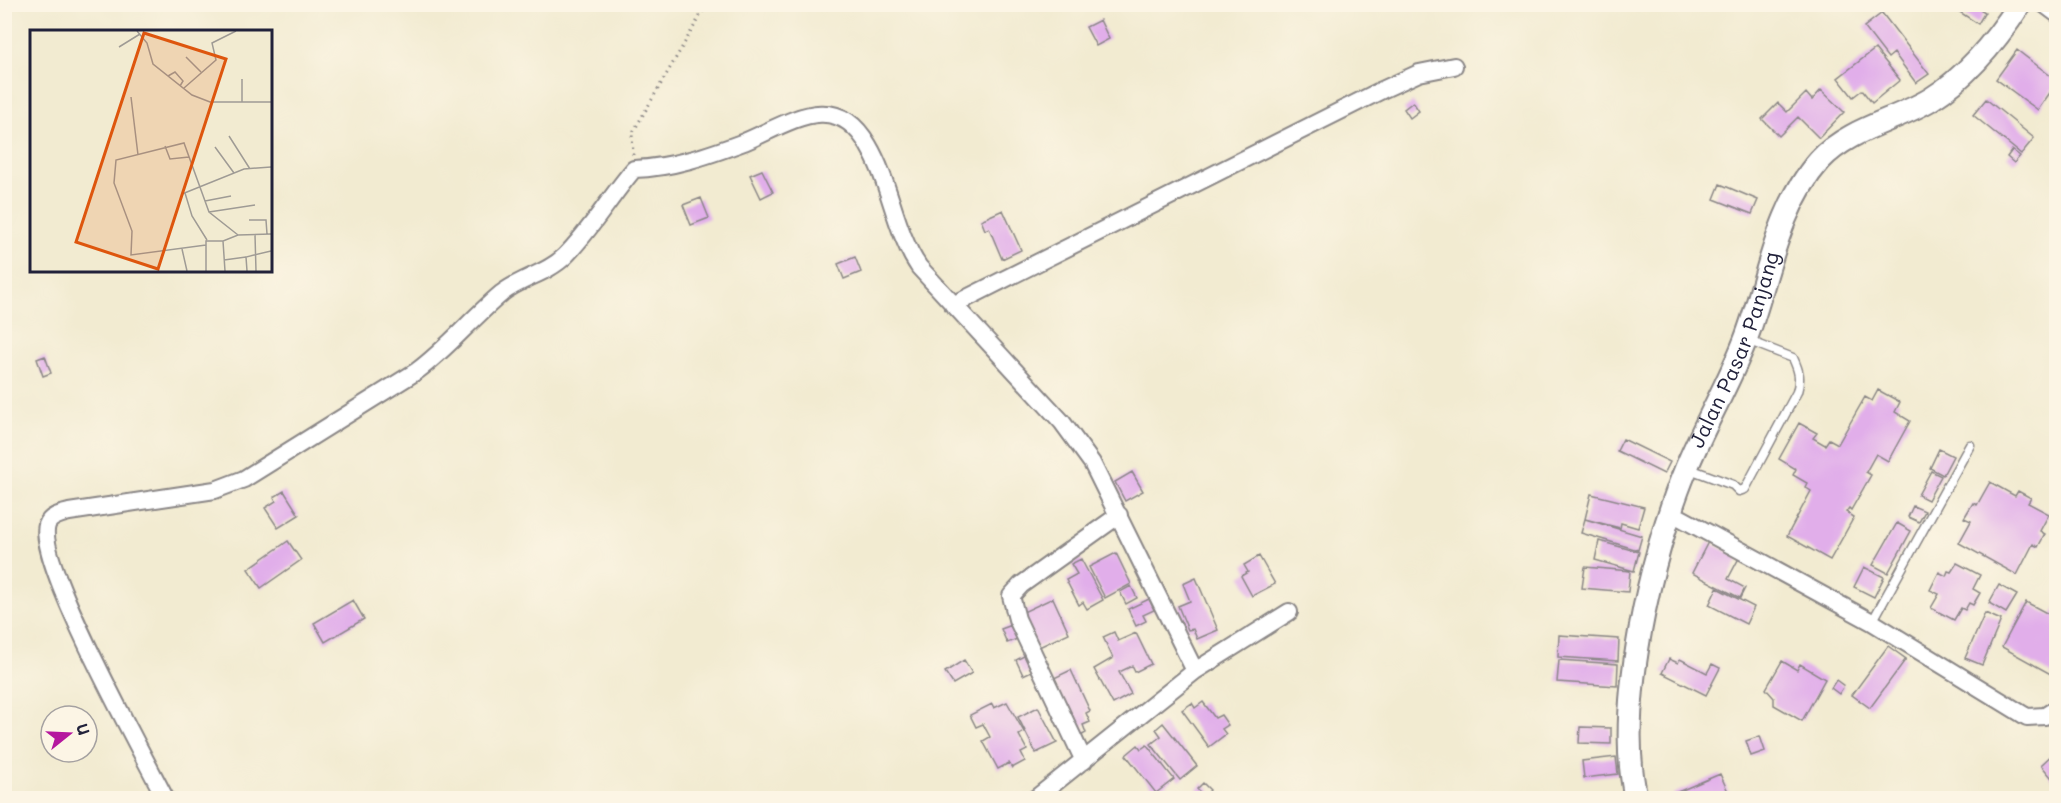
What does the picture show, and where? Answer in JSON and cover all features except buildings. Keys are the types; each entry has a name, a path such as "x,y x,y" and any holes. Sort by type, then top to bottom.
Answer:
{"main road":[{"name":"Jalan Pasar Panjang","path":"1636,798 1629,737 1634,679 1647,602 1670,512 1687,467 1745,340 1782,229 1808,175 1822,158 1841,142 1929,100 1956,81 1993,42 2020,4"}],"street":[{"path":"2044,4 2056,13"},
{"path":"953,305 1382,90 1419,73 1454,66"},
{"path":"165,798 73,618 46,538 47,524 51,519 69,512 215,490 262,469 417,371 441,353 500,295 564,257 634,169 681,164 745,141 791,119 816,113 831,115 858,131 868,145 908,250 930,282 1062,422 1092,463 1195,671"},
{"path":"1670,512 1872,622 2027,717 2045,716 2056,709"},
{"path":"1084,761 1017,619 1011,596 1021,585 1119,515"},
{"path":"1036,798 1195,671 1289,612"}],"lane":[{"path":"1687,467 1733,485 1739,491 1745,489 1797,392 1800,381 1799,370 1793,358 1745,340"},
{"path":"1872,622 1970,445"}],"path":[{"path":"634,169 632,134 707,4"}]}
